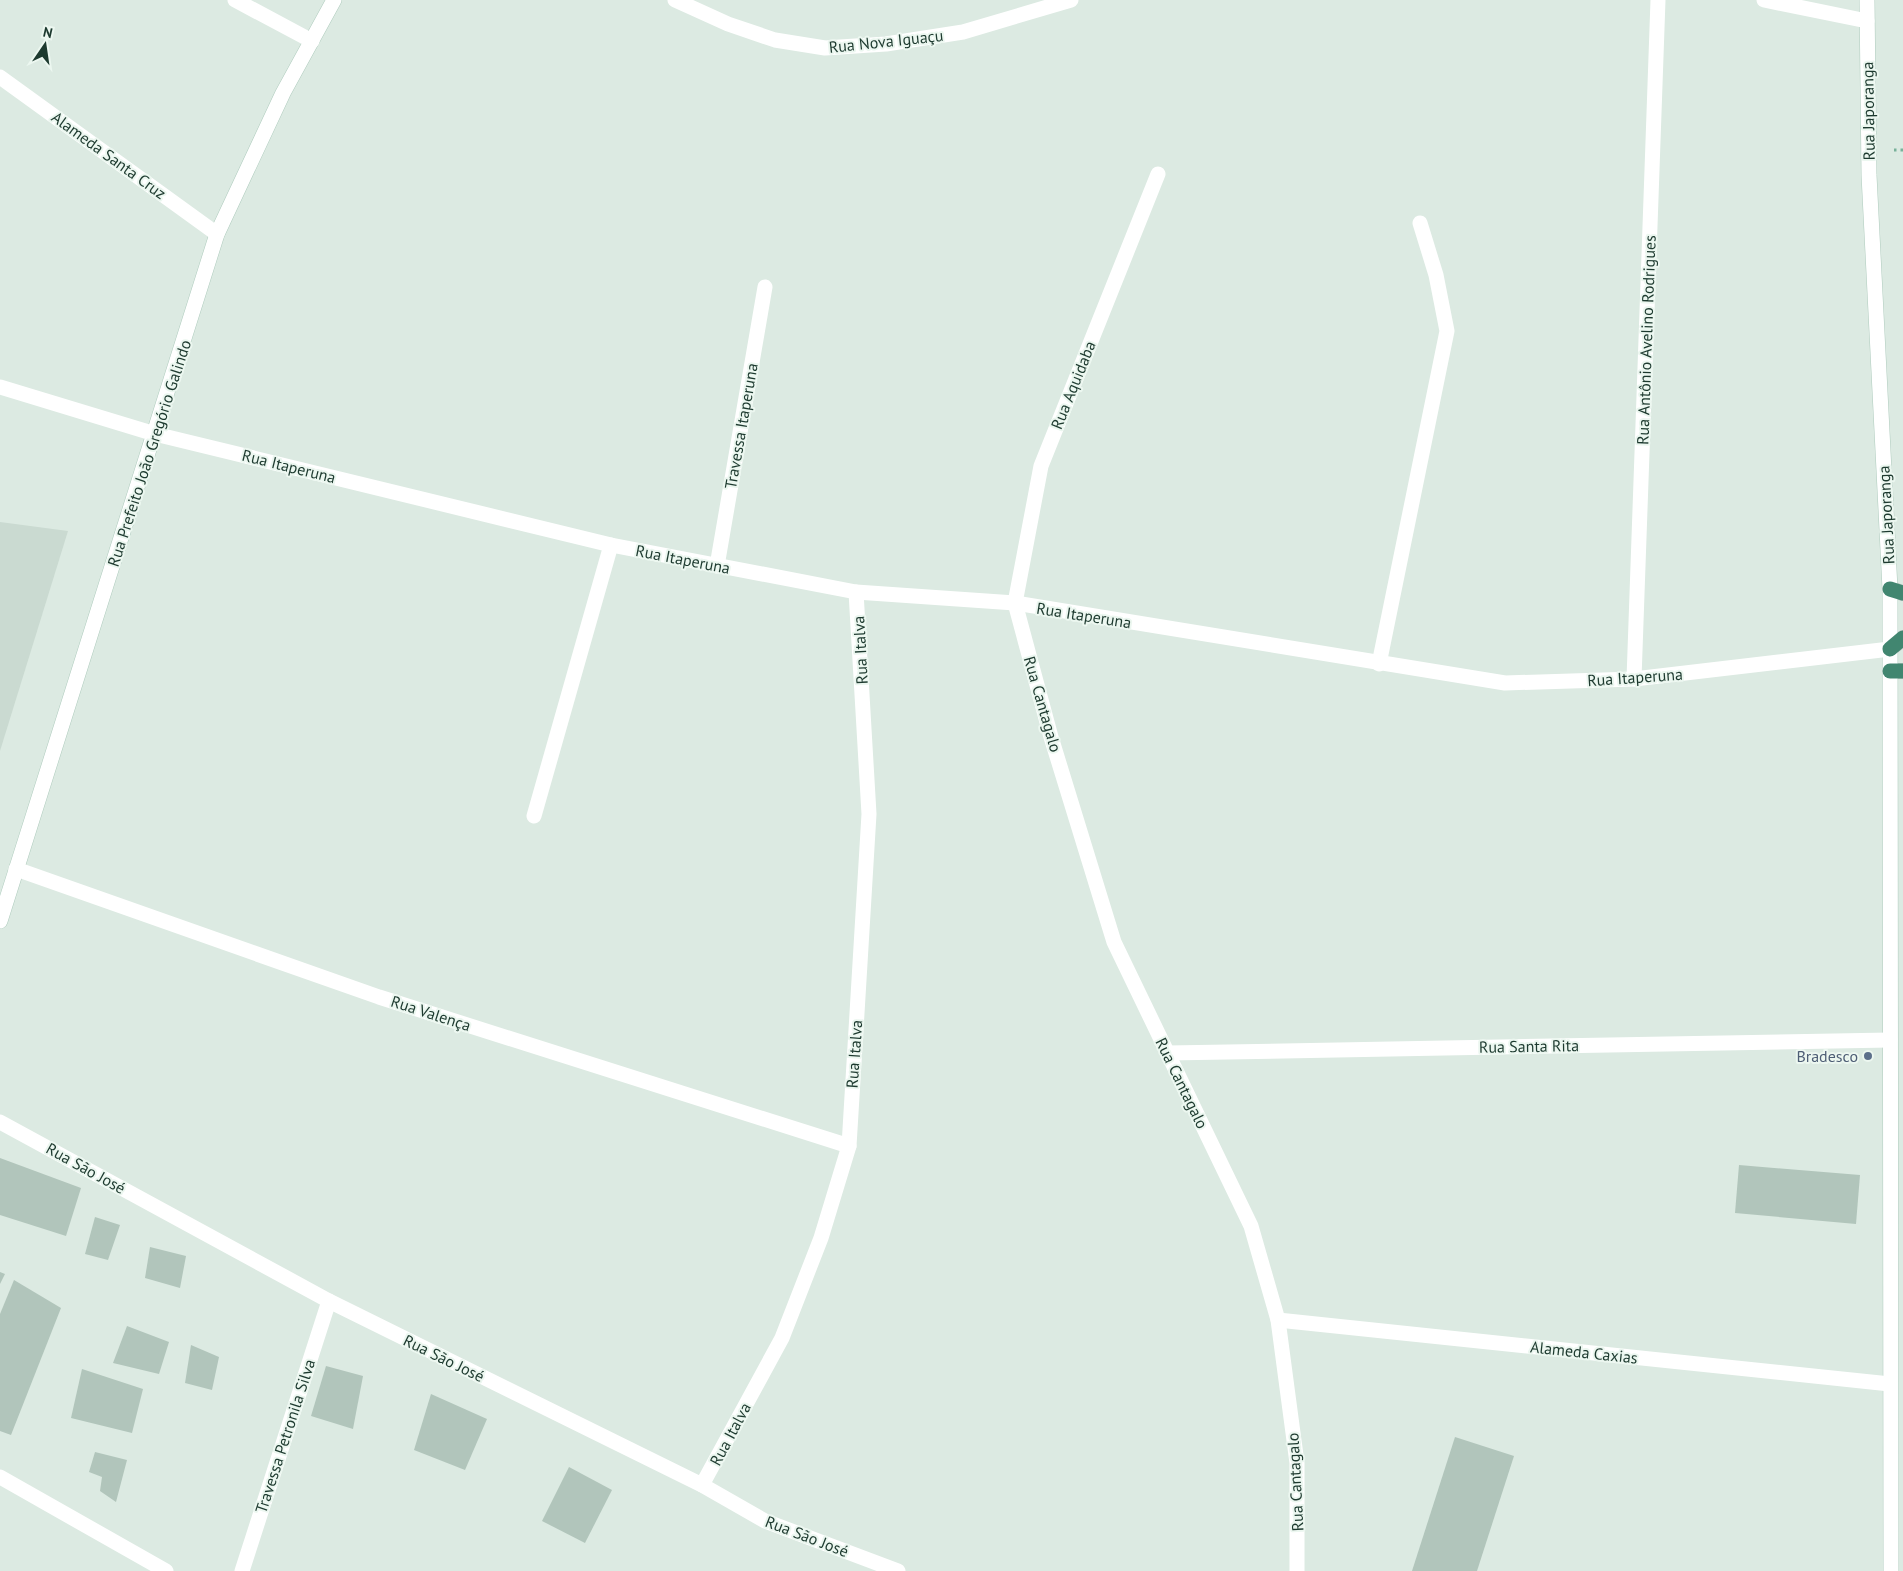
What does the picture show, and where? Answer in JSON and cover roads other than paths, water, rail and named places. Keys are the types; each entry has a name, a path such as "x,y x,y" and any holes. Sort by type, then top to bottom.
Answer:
{"highway":[{"path":"1890,649 1903,638"}],"street":[{"path":"235,0 312,41"},
{"name":"Rua Prefeito João Gregório Galindo","path":"0,921 217,234 283,93 334,0"},
{"name":"Rua Nova Iguaçu","path":"675,0 728,24 775,40 825,48 886,44 963,32 1071,0"},
{"name":"Rua Antônio Avelino Rodrigues","path":"1634,679 1658,0"},
{"path":"1764,0 1867,21"},
{"name":"Rua Japoranga","path":"1867,0 1869,174 1896,591 1890,649 1897,671 1890,1040 1892,1571"},
{"name":"Alameda Santa Cruz","path":"0,76 217,234"},
{"name":"Rua Aquidaba","path":"1015,604 1041,466 1158,174"},
{"path":"1379,664 1447,331 1436,275 1420,223"},
{"name":"Travessa Itaperuna","path":"717,566 765,287"},
{"name":"Rua Itaperuna","path":"0,387 155,434 611,545 717,566 856,592 1015,604 1505,684 1634,679 1890,649"},
{"path":"534,816 611,545"},
{"name":"Rua Italva","path":"702,1486 782,1338 821,1238 849,1146 869,814 856,592"},
{"name":"Rua Cantagalo","path":"1015,604 1051,737 1114,942 1251,1226 1278,1320 1297,1463 1297,1571"},
{"name":"Rua Valença","path":"16,869 379,996 849,1146"},
{"name":"Rua Santa Rita","path":"1168,1053 1890,1040"},
{"name":"Rua São José","path":"0,1122 329,1302 702,1486 765,1521 898,1571"},
{"name":"Travessa Petronila Silva","path":"242,1571 329,1302"},
{"name":"Alameda Caxias","path":"1278,1320 1890,1384"},
{"path":"0,1477 166,1571"}],"place":[{"name":"Bradesco","path":"1868,1056"}]}
